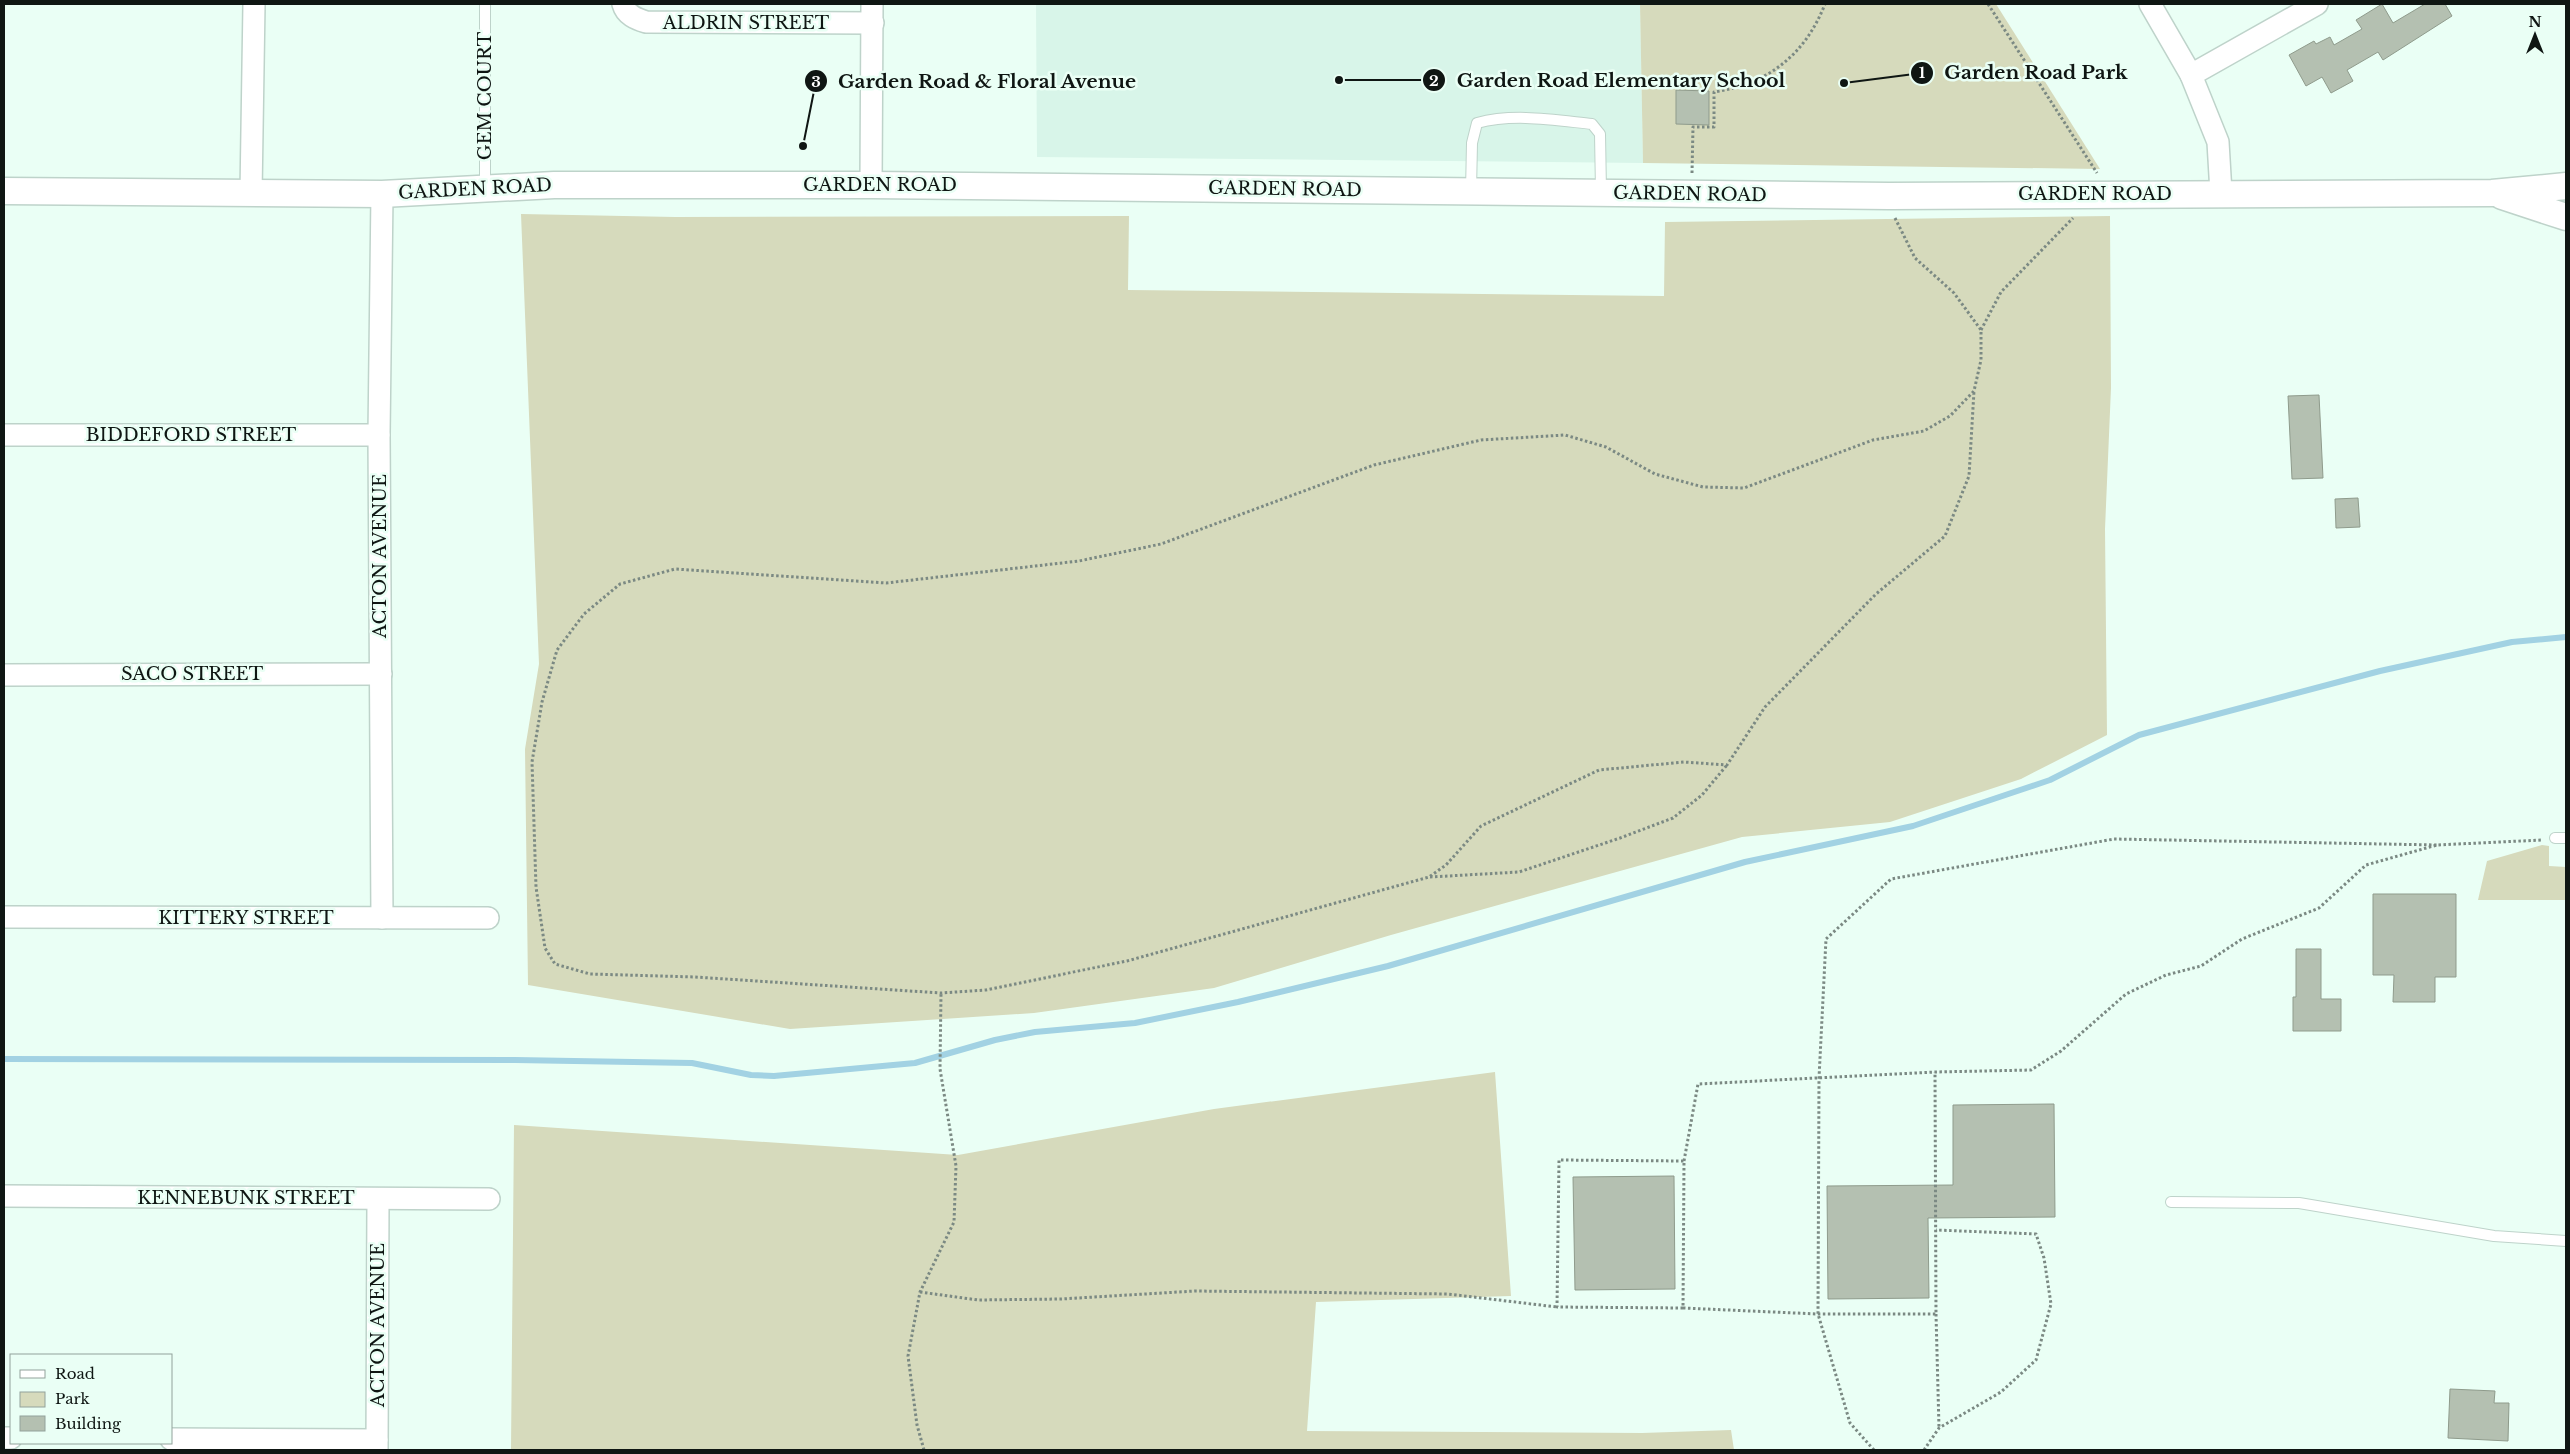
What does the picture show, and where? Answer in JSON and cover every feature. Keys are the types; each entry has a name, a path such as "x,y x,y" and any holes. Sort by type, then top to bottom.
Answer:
{"street":[{"path":"250,193 254,4"},
{"path":"2150,4 2192,75 2218,142 2221,193"},
{"path":"2192,75 2317,4"},
{"name":"ALDRIN STREET","path":"623,7 634,18 646,22 872,14"},
{"path":"872,14 872,185"},
{"name":"GARDEN ROAD","path":"4,191 382,194 554,185 872,185 1889,196 2492,193 2566,186"},
{"path":"2492,193 2566,217"},
{"name":"ACTON AVENUE","path":"382,194 379,435 382,918"},
{"name":"BIDDEFORD STREET","path":"4,435 379,435"},
{"name":"SACO STREET","path":"4,675 380,674"},
{"name":"KITTERY STREET","path":"4,917 488,918"},
{"name":"KENNEBUNK STREET","path":"4,1196 489,1199"},
{"name":"ACTON AVENUE","path":"377,1445 378,1199"},
{"path":"172,1439 377,1445"}],"lane":[{"name":"GEM COURT","path":"485,4 485,188"},
{"path":"1471,191 1472,144 1477,123 1493,118 1530,118 1592,124 1600,134 1601,192"},
{"path":"2555,838 2566,838"},
{"path":"2171,1202 2299,1204 2494,1236 2566,1241"}],"path":[{"path":"1691,193 1693,127 1714,127 1714,92 1748,85 1770,75 1797,49 1820,17 1825,4"},
{"path":"1974,391 1950,416 1924,431 1873,440 1744,488 1702,487 1655,474 1606,447 1565,435 1481,440 1374,465 1161,544 1078,562 886,583 675,569 620,584 584,614 557,650 542,702 532,762 536,887 545,948 555,964 590,974 695,977 941,993 986,990 1127,961 1429,877 1519,872 1673,818 1702,795 1727,765 1764,707 1876,594 1945,536 1969,476 1974,391 1981,360 1981,330 2002,292 2103,194 1988,4"},
{"path":"1889,196 1898,225 1915,258 1954,293 1981,330"},
{"path":"1429,877 1446,865 1481,826 1599,770 1684,762 1727,765"},
{"path":"1874,1450 1850,1423 1818,1314 1819,1078 1826,939 1891,879 2114,839 2437,845 2555,838"},
{"path":"1683,1308 1684,1161 1698,1084 1935,1072 2031,1070 2061,1051 2126,994 2166,975 2201,966 2242,939 2319,908 2366,865 2437,845"},
{"path":"924,1450 917,1426 908,1356 920,1292 954,1222 956,1166 940,1069 941,993"},
{"path":"1935,1072 1936,1314 1939,1428"},
{"path":"1558,1307 1559,1160 1684,1161"},
{"path":"1924,1450 1939,1428 2001,1392 2036,1360 2051,1304 2044,1258 2036,1234 1936,1230"},
{"path":"920,1292 978,1300 1062,1299 1195,1290 1448,1294 1558,1307 1683,1308 1818,1314 1936,1314"}],"shaded area":[{"path":"1036,4 1640,4 1643,163 1037,157"}],"green space":[{"path":"1640,4 1996,4 2100,169 1643,163"},
{"path":"521,214 675,217 1129,216 1128,290 1664,296 1665,222 2110,216 2111,388 2105,529 2107,735 2021,779 1890,822 1742,837 1391,935 1214,988 1034,1013 790,1029 528,985 525,749 539,664"},
{"path":"2542,845 2549,846 2549,866 2566,867 2566,900 2478,900 2487,861"},
{"path":"1495,1072 1511,1296 1316,1302 1307,1431 1642,1433 1731,1430 1734,1450 511,1450 514,1125 958,1155 1214,1109"}],"building":[{"path":"2382,4 2393,23 2425,4 2445,4 2452,16 2383,60 2378,52 2347,70 2353,81 2331,93 2322,77 2306,86 2289,55 2314,41 2316,44 2330,37 2334,45 2362,29 2356,20"},
{"path":"1676,90 1709,91 1709,125 1676,124"},
{"path":"2319,395 2323,478 2292,479 2288,396"},
{"path":"2358,498 2360,527 2336,528 2335,499"},
{"path":"2373,894 2456,894 2456,977 2435,977 2435,1002 2393,1002 2394,975 2373,975"},
{"path":"2296,949 2321,949 2321,999 2341,999 2341,1031 2293,1031 2293,997 2296,997"},
{"path":"2054,1104 2055,1217 1928,1218 1929,1298 1828,1299 1827,1186 1953,1185 1953,1105"},
{"path":"1674,1176 1675,1289 1575,1290 1573,1177"},
{"path":"2450,1389 2495,1391 2494,1403 2509,1403 2508,1441 2448,1438"}],"waterway":[{"path":"4,1059 515,1060 692,1063 751,1075 774,1076 915,1063 995,1040 1035,1032 1135,1023 1238,1002 1388,966 1745,862 1913,826 2050,780 2139,735 2380,671 2512,642 2566,637"}],"place":[{"name":"Garden Road Elementary School","path":"1339,80"},
{"name":"Garden Road Park","path":"1844,83"},
{"name":"Garden Road & Floral Avenue","path":"803,146"}]}
